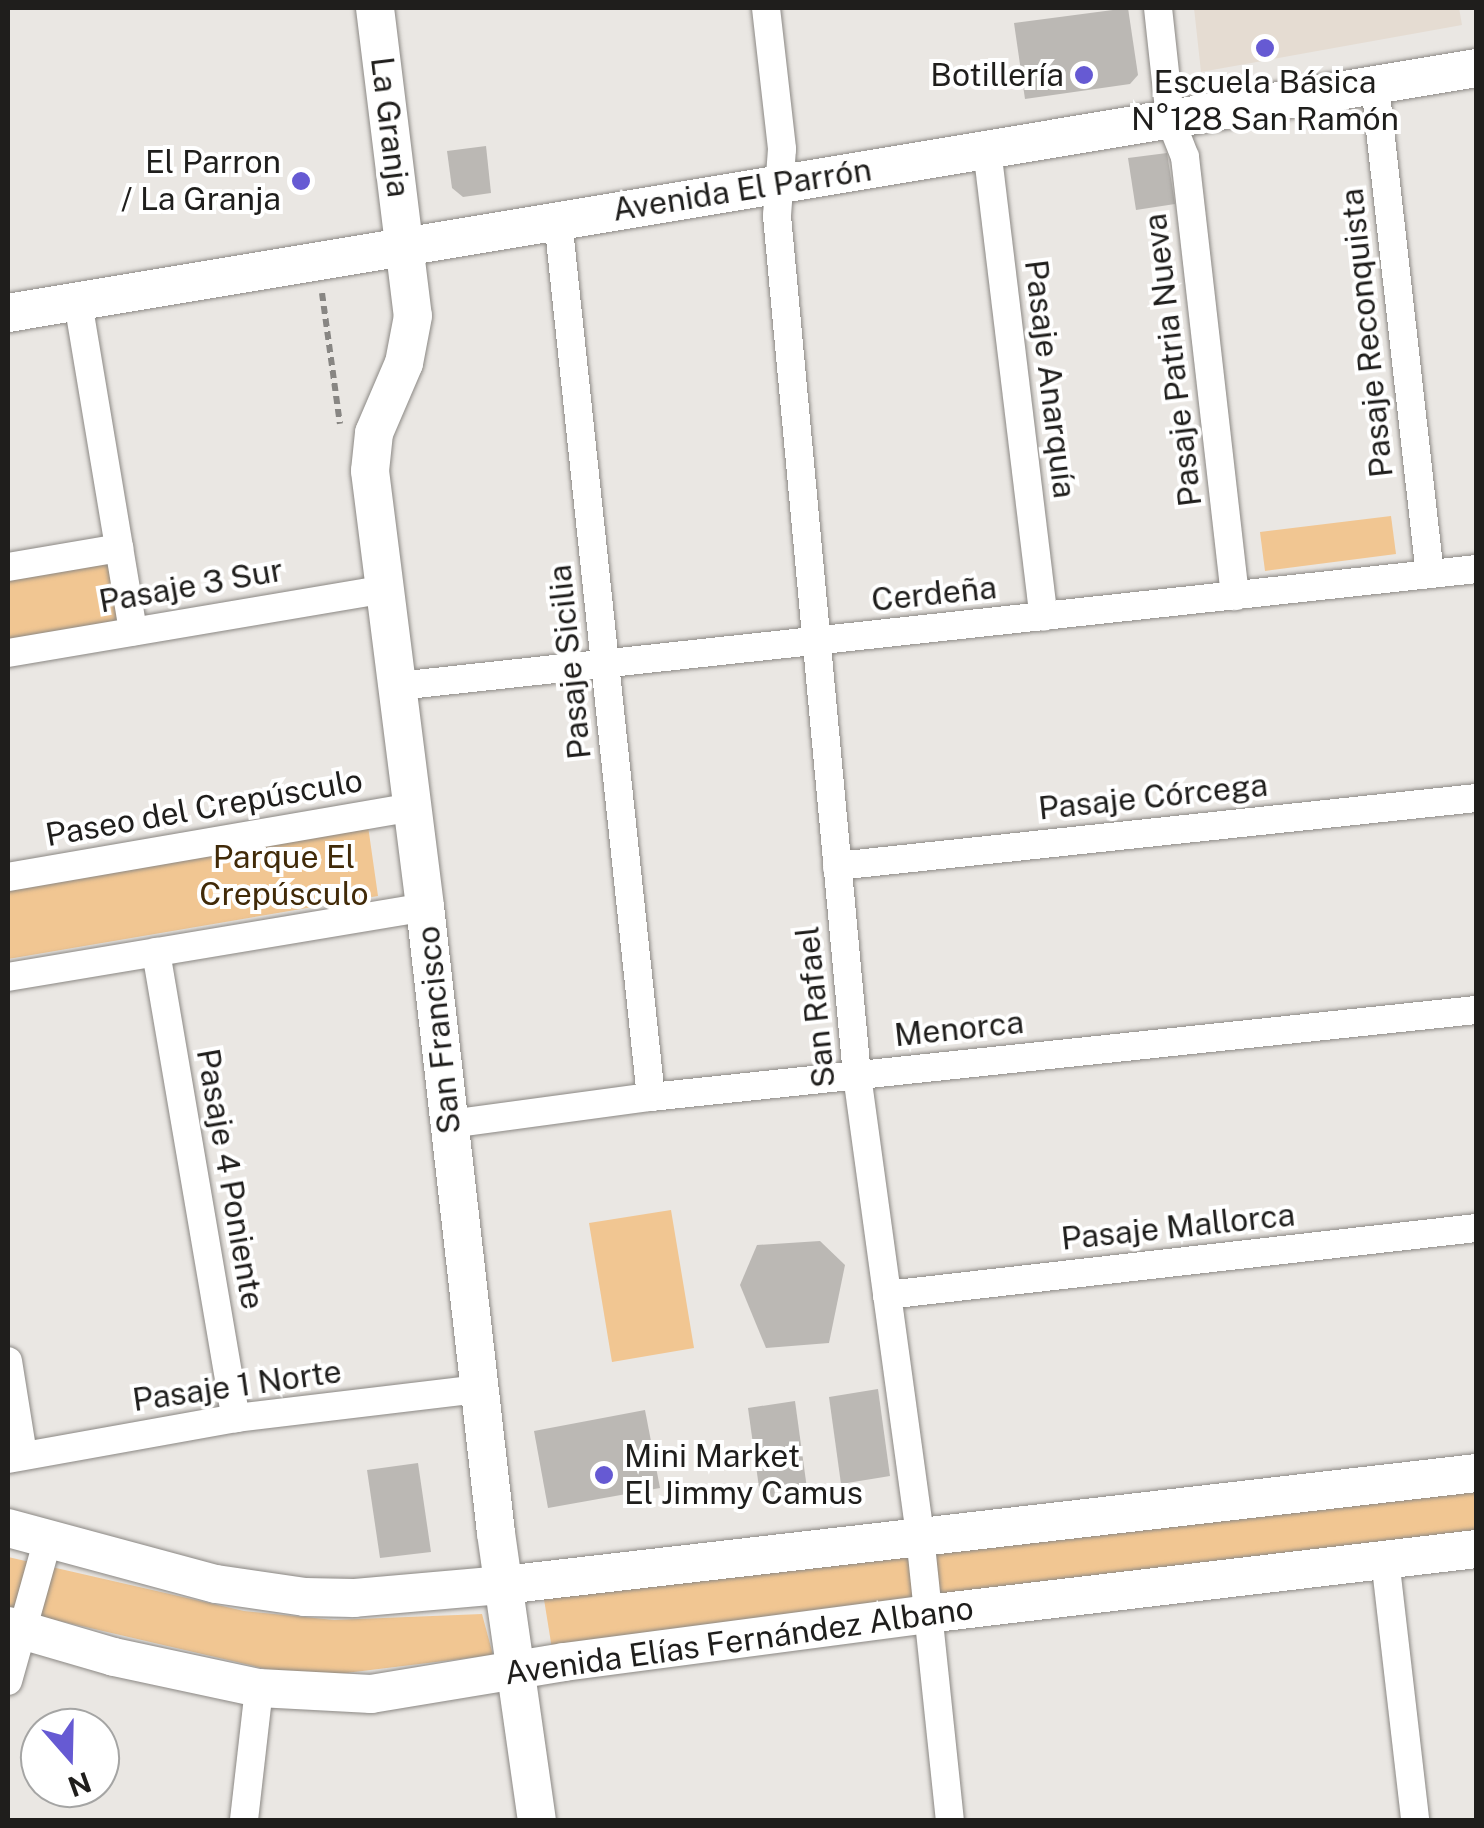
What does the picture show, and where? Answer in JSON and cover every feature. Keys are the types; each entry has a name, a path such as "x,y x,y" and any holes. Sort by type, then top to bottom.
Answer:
{"main road":[{"name":"La Granja","path":"376,8 404,246"},
{"name":"Avenida El Parrón","path":"8,314 1476,68"},
{"name":"San Francisco","path":"404,246 412,333 370,452 478,1389 537,1820"},
{"path":"8,1528 216,1584 305,1598 504,1585 1476,1473"},
{"name":"Avenida Elías Fernández Albano","path":"15,1628 114,1656 259,1688 372,1694 516,1670 927,1614 1476,1549"}],"street":[{"name":"San Rafael","path":"766,8 782,149 777,216 857,1075 920,1536 950,1820"},
{"name":"Pasaje Patria Nueva","path":"1158,8 1170,119 1186,157 1236,596"},
{"name":"Pasaje Reconquista","path":"1374,85 1430,574"},
{"name":"Pasaje Anarquía","path":"986,149 1044,617"},
{"name":"Pasaje Sicilia","path":"558,220 651,1097"},
{"path":"78,302 133,630"},
{"path":"8,567 119,548"},
{"name":"Cerdeña","path":"398,686 1476,569"},
{"name":"Pasaje 3 Sur","path":"8,654 386,589"},
{"name":"Pasaje Córcega","path":"838,866 1476,798"},
{"name":"Paseo del Crepúsculo","path":"8,877 413,807"},
{"path":"8,977 425,906"},
{"name":"Pasaje 4 Poniente","path":"156,952 236,1418"},
{"name":"Menorca","path":"450,1124 651,1097 1476,1010"},
{"name":"Pasaje Mallorca","path":"887,1295 1476,1228"},
{"path":"8,1361 15,1457"},
{"name":"Pasaje 1 Norte","path":"15,1457 236,1418 478,1389"},
{"path":"8,1681 15,1628 48,1539"},
{"path":"1385,1560 1415,1820"},
{"path":"244,1820 259,1688"}],"shaded area":[{"name":"Escuela Básica N°128 San Ramón","path":"1194,8 1459,8 1462,25 1201,72"}],"green space":[{"path":"1391,516 1396,554 1265,571 1260,532"},
{"path":"110,560 121,623 8,644 8,578"},
{"name":"Parque El Crepúsculo","path":"368,826 378,896 8,959 8,889"},
{"path":"671,1210 694,1348 612,1362 589,1223"},
{"path":"1476,1485 1476,1534 552,1649 543,1593"},
{"path":"8,1557 244,1611 334,1620 482,1614 493,1655 305,1678 8,1609"}],"building":[{"path":"1128,8 1138,75 1130,84 1025,99 1014,23"},
{"path":"486,146 491,193 463,197 452,188 447,151"},
{"path":"1167,153 1175,204 1136,210 1128,158"},
{"path":"820,1241 845,1265 829,1343 766,1348 740,1285 757,1245"},
{"path":"878,1389 890,1476 841,1484 829,1397"},
{"path":"795,1401 808,1496 761,1502 748,1408"},
{"path":"645,1410 660,1488 548,1508 534,1431"},
{"path":"418,1463 431,1552 380,1558 367,1470"}],"place":[{"name":"Escuela Básica N°128 San Ramón","path":"1265,48"},
{"name":"Botillería","path":"1084,75"},
{"name":"El Parron / La Granja","path":"301,181"},
{"name":"Mini Market El Jimmy Camus","path":"604,1475"}]}
